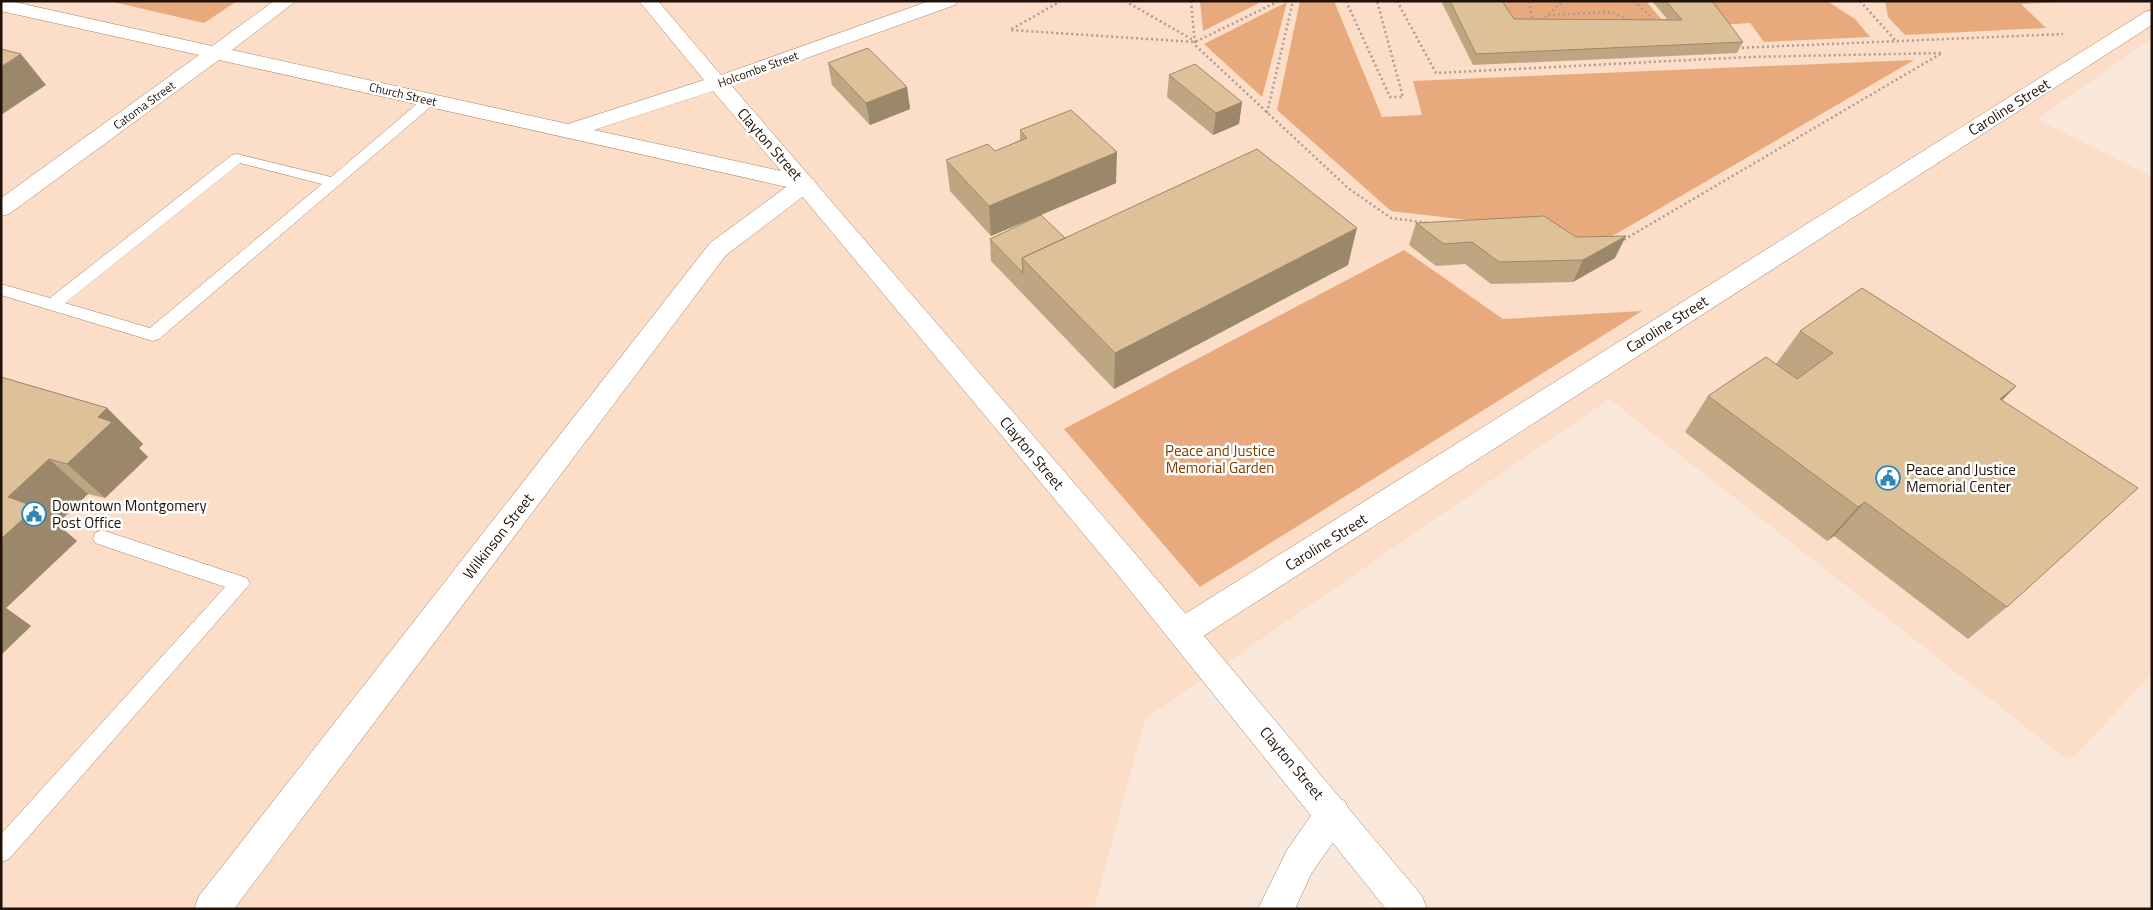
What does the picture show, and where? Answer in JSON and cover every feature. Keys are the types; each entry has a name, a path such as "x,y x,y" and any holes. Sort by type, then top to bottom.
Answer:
{"street":[{"name":"Catoma Street","path":"1,209 287,1"},
{"name":"Clayton Street","path":"648,1 1183,632 1410,909"},
{"name":"Holcombe Street","path":"567,131 717,83 948,1"},
{"name":"Church Street","path":"1,5 805,184"},
{"name":"Caroline Street","path":"1183,632 2152,16"},
{"name":"Wilkinson Street","path":"212,909 718,249 805,184"},
{"path":"1276,909 1299,862 1333,813"}],"lane":[{"path":"1,289 153,336 430,100"},
{"path":"53,304 237,158 334,182"},
{"path":"1,851 240,584 102,538"}],"path":[{"path":"1061,1 1010,30 1195,42 1279,1"},
{"path":"1124,1 1195,42"},
{"path":"1191,1 1195,45 1348,188 1391,218 1438,224"},
{"path":"1267,113 1293,1"},
{"path":"1346,1 1390,97 1403,97 1377,1"},
{"path":"1397,1 1436,72 1749,57 1942,53 1613,246"},
{"path":"1529,1 1534,28"},
{"path":"1541,22 1563,1"},
{"path":"1634,1 1659,25"},
{"path":"1860,1 1895,41"},
{"path":"1548,15 1611,12 1635,24"},
{"path":"1734,48 2062,34 2099,50"}],"shaded area":[{"path":"1,1 2152,1 2152,38 2037,119 2152,177 2152,674 2069,761 1609,399 1145,719 1094,909 1,909"}],"green space":[{"path":"109,1 237,1 204,23"},
{"path":"1200,1 1263,1 1203,31"},
{"path":"1300,1 1334,1 1382,117 1422,115 1413,81 1914,60 1597,245 1545,229 1391,211 1277,110"},
{"path":"1497,1 1646,1 1668,27 1514,26"},
{"path":"1704,1 1827,1 1855,19 1870,37 1764,42 1750,23 1721,25"},
{"path":"1885,1 2083,1 2021,4 2046,28 1905,35 1888,17"},
{"path":"1287,2 1262,97 1204,44"},
{"name":"Peace and Justice Memorial Garden","path":"1404,250 1503,319 1642,311 1200,587 1064,429"}],"building":[{"path":"1450,1 1502,1 1514,19 1682,20 1666,1 1712,1 1743,42 1476,54"},
{"path":"868,48 907,87 866,103 828,63"},
{"path":"1,49 21,54 1,67"},
{"path":"1195,64 1242,102 1216,113 1169,75"},
{"path":"1071,110 1117,152 989,206 946,160 988,144 995,151 1027,138 1020,130"},
{"path":"1257,149 1357,228 1115,353 1022,258"},
{"path":"1041,215 1065,238 1022,258 1023,273 990,239"},
{"path":"1544,216 1576,237 1626,236 1583,260 1499,262 1472,242 1444,244 1416,223"},
{"name":"Peace and Justice Memorial Center","path":"1862,288 2016,386 2000,399 2138,488 2007,607 1865,502 1858,507 1708,396 1766,357 1797,379 1833,353 1800,331"},
{"path":"1,377 107,408 98,417 112,422 67,464 49,459 8,497 36,507 1,539"}],"place":[{"name":"Peace and Justice Memorial Center","path":"1888,478"},
{"name":"Downtown Montgomery Post Office","path":"34,514"}]}
